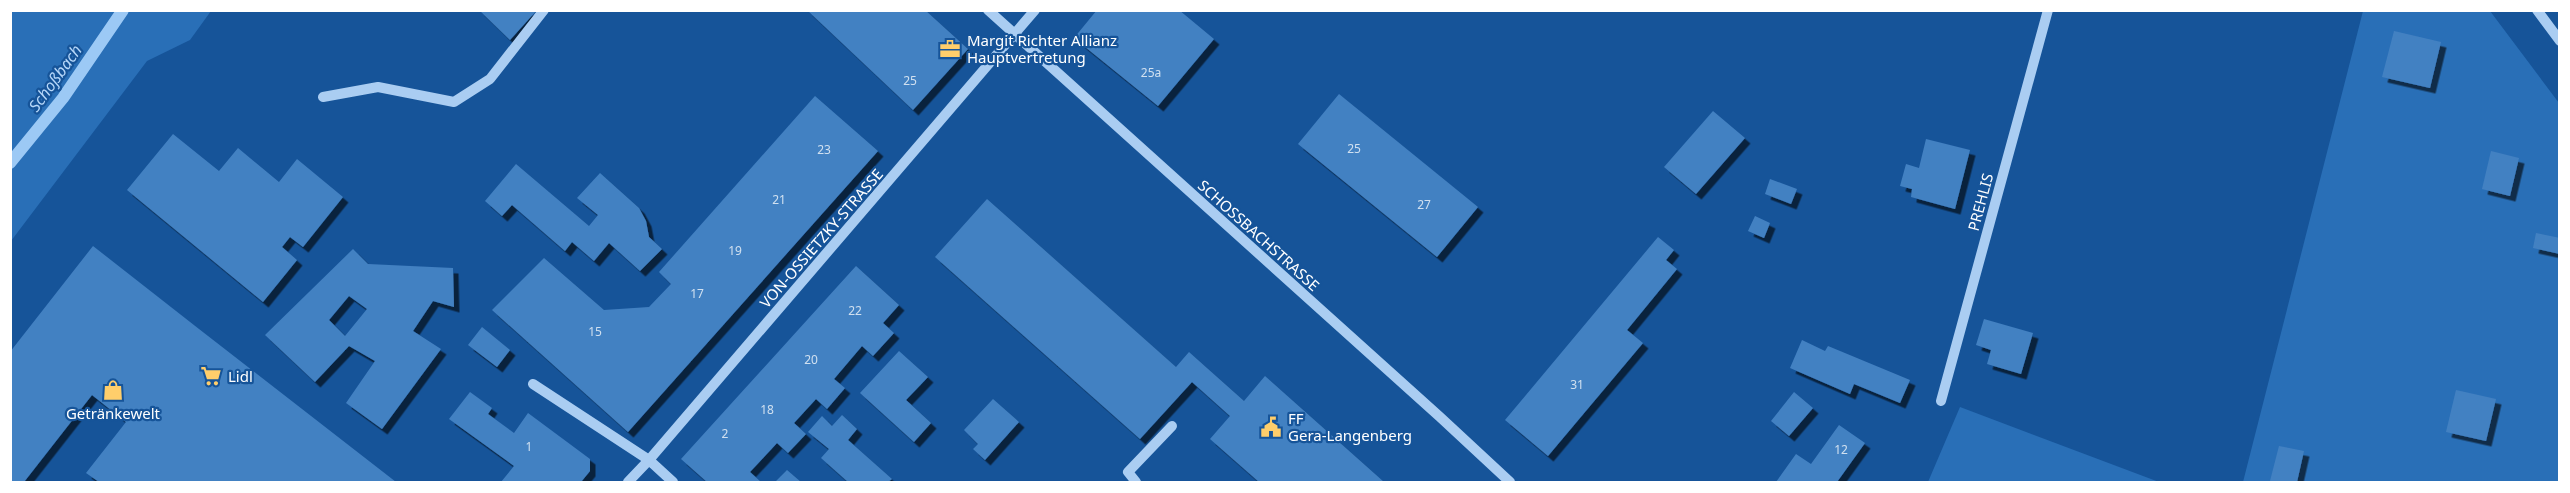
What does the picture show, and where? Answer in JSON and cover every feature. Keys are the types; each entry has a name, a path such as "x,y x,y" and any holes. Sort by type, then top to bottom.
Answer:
{"street":[{"path":"323,97 378,87 454,102 490,79 544,10"},
{"name":"SCHOSSBACHSTRASSE","path":"988,10 1440,417 1510,483"},
{"name":"VON-OSSIETZKY-STRASSE","path":"628,483 1035,10"},
{"name":"PREHLIS","path":"1941,401 2048,10"},
{"path":"2537,10 2559,41"},
{"path":"533,384 649,460 673,483"},
{"path":"1136,483 1128,472 1172,426"}],"shaded area":[{"path":"11,10 211,11 190,40 147,61 11,241"},
{"path":"2363,11 2490,11 2559,103 2559,482 2243,482"},
{"path":"1960,407 2159,482 1928,482"}],"building":[{"path":"479,10 537,10 510,40"},
{"path":"807,10 925,10 968,49 913,110"},
{"path":"1097,10 1179,10 1214,39 1158,106 1074,38"},
{"path":"2394,31 2441,42 2430,88 2382,77"},
{"path":"1339,94 1478,207 1437,257 1298,144"},
{"path":"815,96 878,151 628,432 492,310 544,258 604,310 649,307 671,284 659,272"},
{"path":"1713,111 1745,138 1696,194 1664,167"},
{"path":"173,134 219,171 238,148 279,182 297,159 343,197 303,247 290,237 282,247 297,260 263,302 127,190"},
{"path":"1926,139 1970,150 1955,209 1911,197 1912,189 1900,186 1906,164 1919,168"},
{"path":"2491,151 2519,158 2510,196 2482,189"},
{"path":"516,164 589,226 598,215 577,198 600,173 639,208 646,221 649,237 662,249 640,271 609,243 594,261 572,242 565,251 512,205 502,216 485,201"},
{"path":"1770,179 1797,189 1791,204 1765,194"},
{"path":"987,199 1176,367 1189,352 1244,401 1265,376 1384,482 1259,482 1210,439 1230,416 1192,382 1140,439 935,257"},
{"path":"1755,216 1770,223 1764,238 1748,231"},
{"path":"2536,233 2560,238 2560,254 2533,248"},
{"path":"1658,237 1674,250 1666,260 1677,269 1627,330 1643,343 1548,456 1505,420"},
{"path":"93,246 396,482 99,482 86,473 126,422 92,395 24,482 10,482 10,352"},
{"path":"353,249 368,264 453,268 454,307 433,301 413,331 441,349 382,429 346,403 375,361 349,346 315,382 265,335","holes":["349,296 367,309 345,336 329,320"]},
{"path":"856,266 899,305 883,323 894,333 873,356 862,346 834,379 845,388 827,409 816,399 794,423 806,434 788,453 777,443 750,472 761,482 707,482 681,459"},
{"path":"1984,319 2033,333 2021,374 1987,364 1991,350 1976,345"},
{"path":"482,327 510,350 497,367 468,345"},
{"path":"1802,340 1825,351 1828,346 1910,380 1900,403 1854,384 1850,394 1790,368"},
{"path":"899,351 928,377 906,400 931,423 914,442 860,393"},
{"path":"2456,390 2496,399 2486,441 2446,432"},
{"path":"470,392 492,408 488,414 514,433 528,413 590,459 590,471 581,482 501,482 514,466 449,419"},
{"path":"1794,392 1813,408 1789,436 1771,421"},
{"path":"993,399 1019,422 985,460 973,449 978,444 964,430"},
{"path":"842,415 857,429 848,440 892,479 888,482 848,482 821,458 829,449 808,432 822,416 832,426"},
{"path":"1839,425 1865,443 1837,482 1776,482 1796,454 1811,464"},
{"path":"2279,446 2304,451 2297,482 2270,481"},
{"path":"787,470 801,482 775,482"}],"waterway":[{"name":"Schoßbach","path":"10,163 63,98 123,10"}],"place":[{"name":"Margit Richter Allianz Hauptvertretung","path":"950,49"},
{"name":"Lidl","path":"211,376"},
{"name":"Getränkewelt","path":"113,390"},
{"name":"FF Gera-Langenberg","path":"1271,427"}]}
